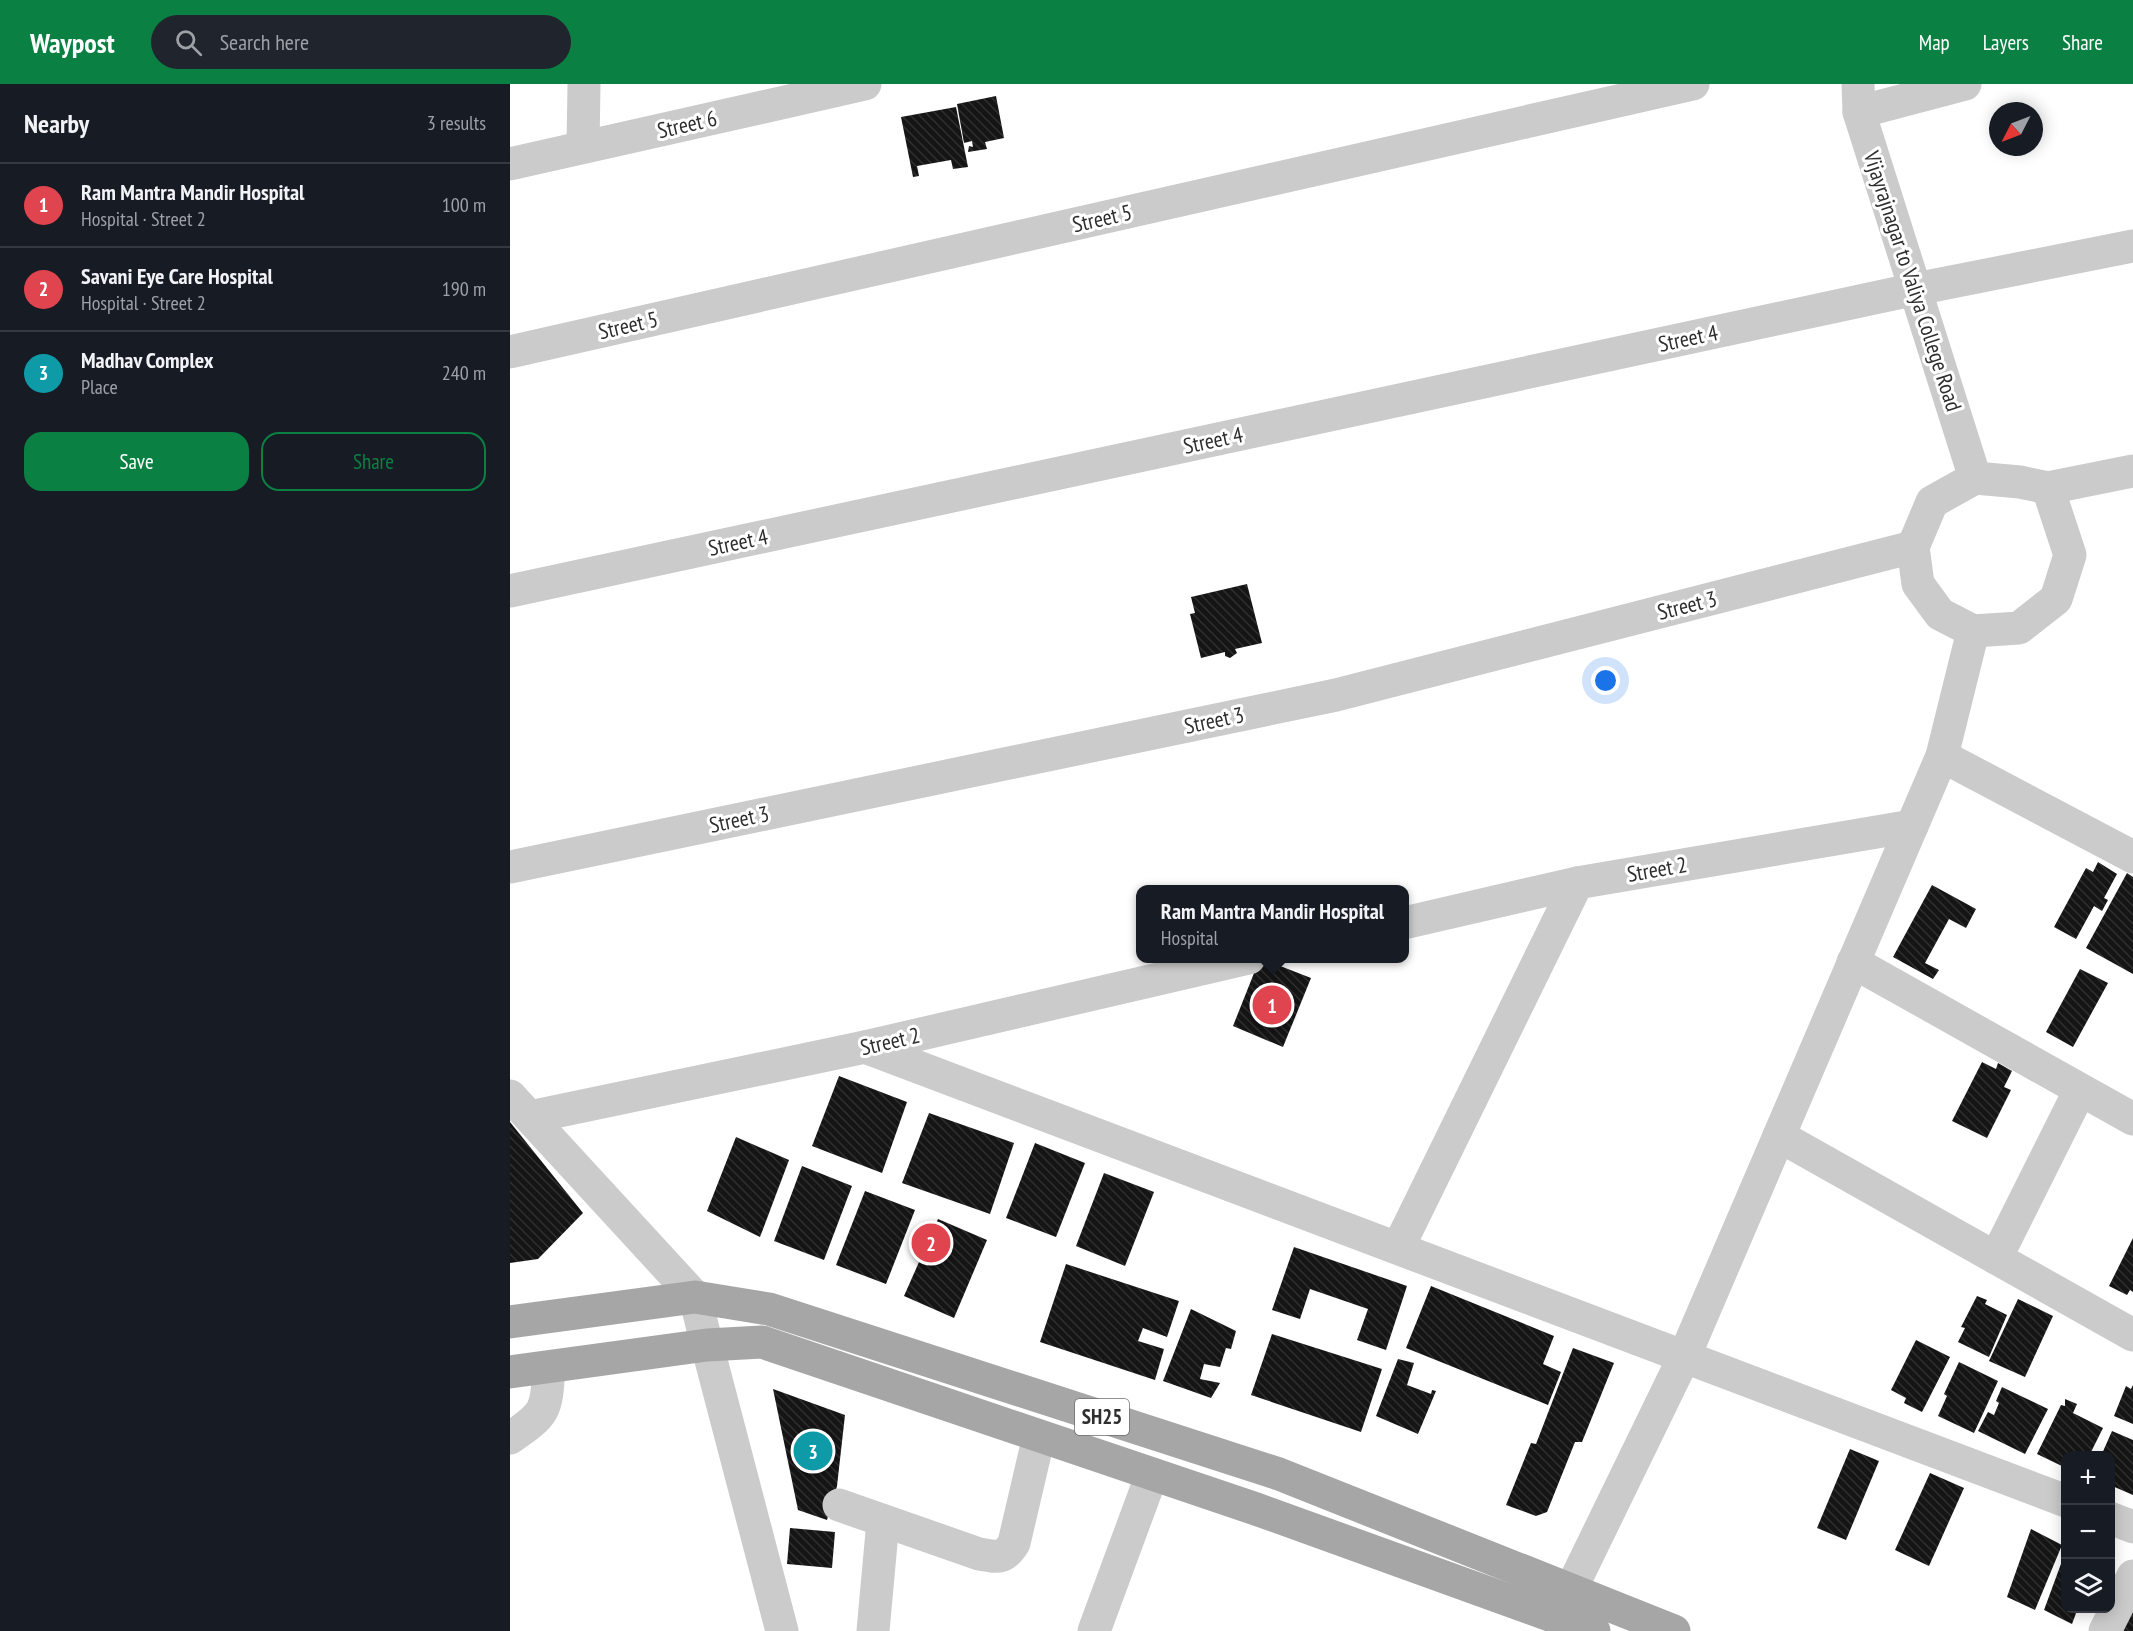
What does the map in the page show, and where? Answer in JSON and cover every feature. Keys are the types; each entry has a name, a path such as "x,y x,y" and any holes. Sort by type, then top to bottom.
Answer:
{"main road":[{"name":"SH25","path":"510,1322 695,1296 769,1309 1279,1474 1564,1604 1594,1631"},
{"name":"SH25","path":"510,1372 706,1345 762,1342 1256,1509 1564,1604 1674,1631"}],"street":[{"path":"583,147 584,84"},
{"name":"Street 6","path":"510,164 865,84"},
{"name":"Street 5","path":"510,352 1693,84"},
{"path":"1859,98 1965,84"},
{"name":"Vijayrajnagar to Valiya College Road","path":"1859,98 1975,478"},
{"name":"Street 4","path":"510,591 1916,289 2133,246"},
{"path":"2048,488 2070,555 2056,600 2019,628 1973,631 1940,614 1918,584 1913,547 1932,502 1975,478 2020,482 2048,488 2133,471"},
{"name":"Street 3","path":"510,867 1336,694 1913,547"},
{"path":"1564,1604 1685,1355 1942,756 1973,631"},
{"path":"1942,756 2133,857"},
{"name":"Street 2","path":"1409,922 1577,883 1912,826"},
{"path":"1398,1248 1577,883"},
{"path":"1853,962 2133,1119"},
{"name":"Street 2","path":"520,1107 865,1047 1227,963"},
{"path":"865,1047 1685,1355 2061,1499"},
{"path":"1996,1258 2080,1090"},
{"path":"520,1107 695,1296 782,1631"},
{"path":"1779,1136 2133,1335"},
{"path":"510,1438 535,1421 546,1403 549,1367"},
{"path":"838,1505 979,1554 999,1557 1008,1553 1014,1543 1039,1436"},
{"path":"1094,1631 1152,1474"},
{"path":"2115,1520 2133,1527"},
{"path":"873,1631 883,1521"},
{"path":"2105,1631 2133,1576"}],"building":[{"path":"996,96 1004,138 985,142 987,149 968,152 969,146 973,147 972,141 964,143 957,104"},
{"path":"956,107 968,167 953,169 951,160 917,166 919,176 913,177 901,117"},
{"path":"1247,584 1262,643 1235,649 1237,653 1230,658 1225,656 1225,652 1201,658 1190,614 1195,613 1191,597"},
{"path":"2098,862 2117,874 2104,898 2108,900 2102,911 2094,906 2076,939 2054,927 2086,868 2093,872"},
{"path":"2127,873 2133,877 2133,974 2086,948"},
{"path":"1932,885 1976,909 1966,928 1949,919 1925,963 1939,970 1933,979 1893,957"},
{"path":"1258,963 1273,963 1311,978 1283,1047 1233,1026"},
{"path":"2080,969 2108,983 2073,1047 2046,1032"},
{"path":"1982,1062 1996,1069 1998,1063 2012,1071 2004,1087 2011,1090 1987,1138 1952,1121"},
{"path":"839,1076 907,1102 882,1173 812,1146"},
{"path":"929,1113 1014,1143 990,1214 902,1183"},
{"path":"510,1122 583,1213 538,1259 510,1263"},
{"path":"736,1137 789,1160 760,1237 707,1211"},
{"path":"1035,1143 1085,1163 1056,1237 1006,1218"},
{"path":"802,1166 852,1186 824,1260 774,1241"},
{"path":"1104,1173 1154,1192 1125,1266 1076,1246"},
{"path":"865,1191 915,1210 886,1284 836,1265"},
{"path":"938,1219 987,1240 954,1318 904,1296"},
{"path":"2133,1238 2133,1292 2130,1290 2127,1295 2109,1286"},
{"path":"1294,1247 1407,1286 1386,1350 1357,1340 1368,1309 1310,1289 1300,1319 1272,1310"},
{"path":"1066,1264 1179,1301 1167,1337 1143,1328 1138,1341 1164,1349 1155,1380 1040,1342"},
{"path":"1431,1286 1554,1336 1543,1364 1561,1372 1548,1405 1406,1348"},
{"path":"1977,1296 1987,1300 1985,1304 2007,1315 1989,1357 1958,1342 1965,1328 1961,1327"},
{"path":"2018,1299 2053,1316 2025,1377 1989,1361"},
{"path":"1191,1309 1236,1331 1231,1349 1226,1348 1220,1367 1204,1364 1200,1379 1220,1383 1211,1398 1163,1381"},
{"path":"1272,1334 1382,1369 1361,1432 1251,1395"},
{"path":"1916,1340 1950,1357 1922,1412 1904,1403 1906,1398 1891,1390"},
{"path":"1573,1348 1614,1363 1582,1442 1575,1442 1547,1512 1536,1516 1506,1505 1531,1443 1536,1444"},
{"path":"1398,1359 1414,1363 1407,1385 1431,1394 1432,1390 1436,1391 1418,1434 1376,1416"},
{"path":"1959,1362 1998,1381 1974,1433 1938,1416 1947,1396 1944,1394"},
{"path":"2133,1385 2133,1424 2114,1416 2126,1386 2131,1389"},
{"path":"2002,1387 2048,1409 2025,1454 1978,1431 1988,1412 1994,1415 1999,1403 1996,1401"},
{"path":"773,1389 845,1415 837,1486 827,1520 798,1510"},
{"path":"2065,1399 2077,1404 2073,1413 2103,1428 2092,1451 2061,1451 2061,1466 2037,1454 2061,1405 2065,1406"},
{"path":"2112,1431 2133,1440 2133,1495 2115,1487 2115,1451 2103,1451"},
{"path":"1850,1449 1879,1461 1846,1540 1817,1528"},
{"path":"1930,1473 1964,1488 1929,1566 1895,1550"},
{"path":"790,1528 835,1532 832,1568 787,1564"},
{"path":"2031,1529 2061,1544 2035,1610 2007,1597"},
{"path":"2061,1564 2061,1613 2076,1613 2072,1624 2044,1610"},
{"path":"2133,1609 2133,1631 2123,1631"}],"place":[{"name":"Ram Mantra Mandir Hospital","path":"1272,1005"},
{"name":"Savani Eye Care Hospital","path":"931,1243"},
{"name":"Madhav Complex","path":"813,1451"}]}
